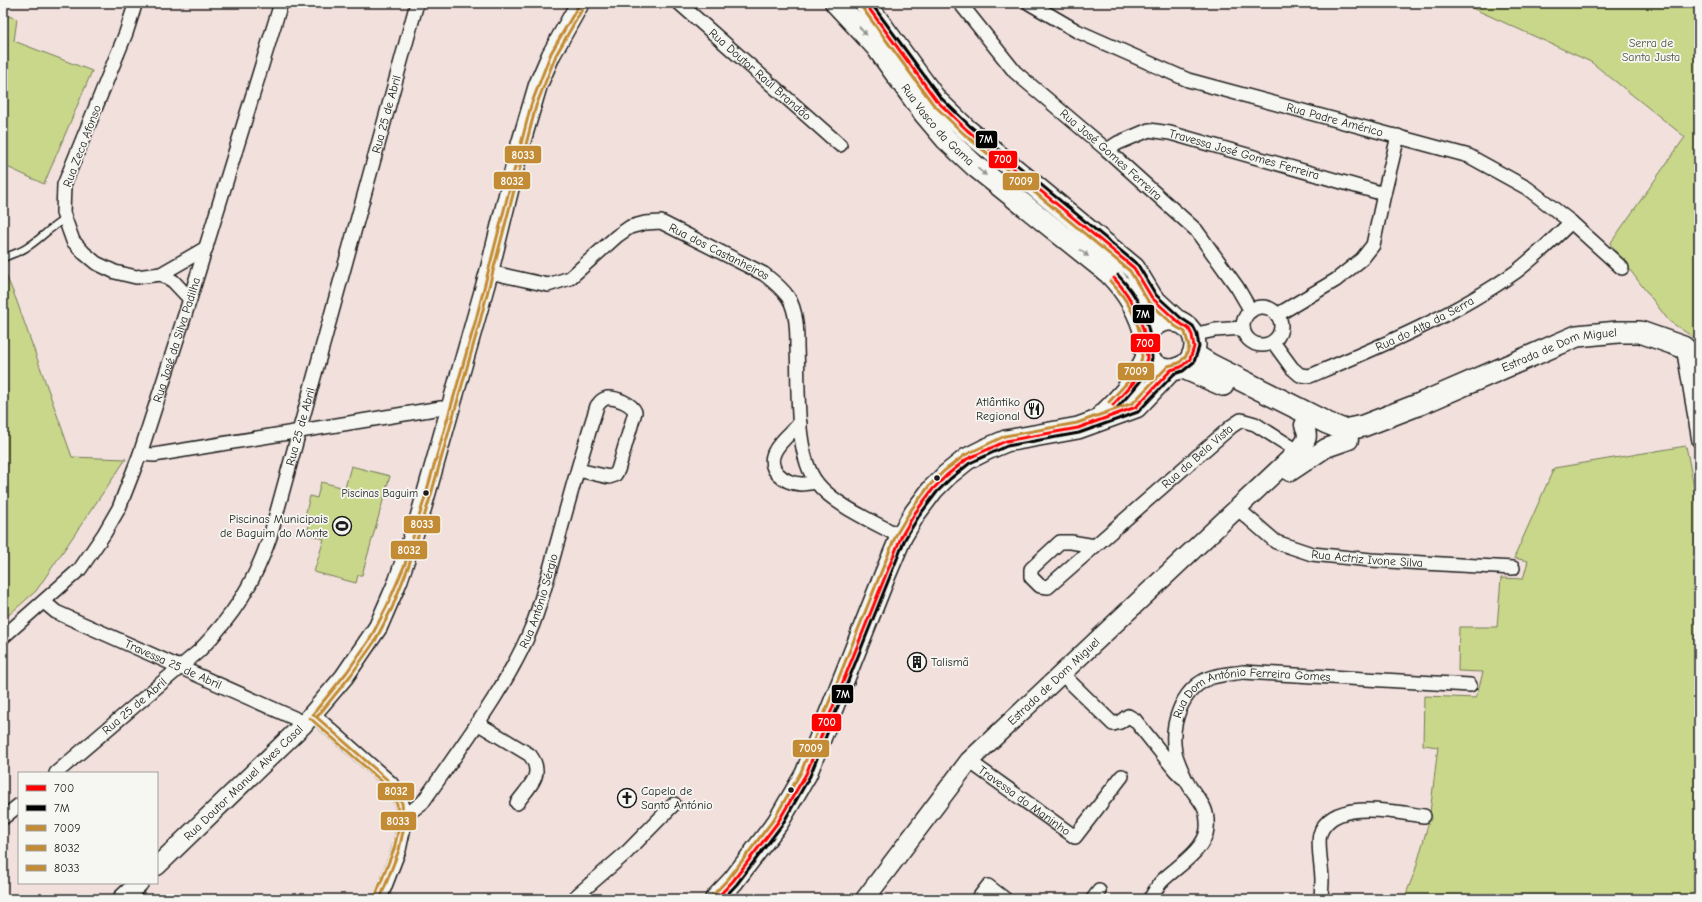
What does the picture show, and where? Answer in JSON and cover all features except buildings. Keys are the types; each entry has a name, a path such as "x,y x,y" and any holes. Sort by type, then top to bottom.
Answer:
{"main road":[{"name":"Rua Vasco da Gama","path":"836,3 876,46 924,114 946,139 975,166 1109,273 1122,286 1135,306 1142,324 1147,347"},
{"name":"Rua Vasco da Gama","path":"866,3 936,100 967,130 1134,268 1183,350"},
{"path":"1096,421 1121,398 1137,378 1147,347 1150,330 1155,325 1170,320 1183,350"},
{"name":"Estrada de Dom Miguel","path":"1183,350 1327,423 1344,430 1363,426 1420,404 1577,336 1618,332 1640,332 1683,347 1699,362"},
{"path":"1147,347 1157,367 1183,350"},
{"path":"716,899 733,881 778,822 806,774 884,575 901,537 915,513 933,489 947,475 967,459 987,449 1006,442 1078,428 1136,407 1183,350"},
{"name":"Estrada de Dom Miguel","path":"1183,350 1206,377 1332,438 1349,440 1376,431 1420,404"}],"street":[{"name":"Rua Zeca Afonso","path":"134,3 134,8 126,33 64,185 63,213 73,241 96,264 115,272 136,277 161,274 206,248"},
{"name":"Rua José da Silva Padilha","path":"3,638 80,569 104,534 119,508 140,454 190,299 281,3"},
{"name":"Rua 25 de Abril","path":"57,772 199,652 218,632 232,614 260,567 270,537 417,3"},
{"name":"Rua Doutor Manuel Alves Casal","path":"158,865 308,720 344,677 378,627 398,581 410,546 489,272 520,146 538,85 551,55 580,3"},
{"name":"Rua Doutor Raúl Brandão","path":"679,3 840,145"},
{"name":"Rua Padre Américo","path":"1029,3 1077,31 1188,80 1469,156 1526,188 1572,222 1622,268"},
{"name":"Rua José Gomes Ferreira","path":"961,4 1015,72 1107,150 1196,230 1237,287 1252,311"},
{"name":"Travessa José Gomes Ferreira","path":"1107,150 1118,143 1148,130 1170,133 1384,194"},
{"path":"1277,315 1336,280 1362,259 1373,245 1398,136"},
{"name":"Rua dos Castanheiros","path":"489,272 548,285 570,278 617,236 630,227 645,222 661,222 764,274 789,298 797,327 800,423 809,471 822,489 834,499 901,537"},
{"name":"Rua do Alto da Serra","path":"1273,342 1292,368 1300,375 1310,376 1408,333 1476,297 1517,270 1547,246 1572,222"},
{"path":"161,274 173,281 190,299"},
{"path":"1262,308 1273,311 1277,315 1281,327 1277,338 1273,342 1268,344 1257,344 1247,338 1243,328 1247,315 1252,311 1262,308"},
{"path":"1183,350 1215,330 1243,328"},
{"path":"1683,347 1699,441"},
{"name":"Rua António Sérgio","path":"404,814 423,802 477,723 505,679 532,625 578,470 597,406 602,400 608,398 629,403 635,412 618,470 615,475 609,477 578,470"},
{"path":"140,454 154,455 441,408 450,409"},
{"name":"Rua da Bela Vista","path":"1095,546 1071,542 1060,542 1031,569 1031,577 1040,586 1048,587 1095,546 1232,426 1242,420 1255,424 1304,455"},
{"path":"800,423 775,450 772,457 772,465 780,477 789,481 800,484 816,482"},
{"name":"Estrada de Dom Miguel","path":"1304,425 1307,432 1304,455"},
{"name":"Estrada de Dom Miguel","path":"865,899 969,761 1061,673 1264,484 1284,476 1304,455 1349,440"},
{"name":"Rua Actriz Ivone Silva","path":"1237,508 1276,542 1312,554 1372,560 1513,568"},
{"name":"Travessa 25 de Abril","path":"44,602 56,612 294,718 308,720 391,783 402,803 404,814"},
{"name":"Rua Dom António Ferreira Gomes","path":"1150,899 1161,882 1194,852 1202,842 1207,830 1205,808 1187,782 1175,753 1173,737 1180,706 1188,694 1197,685 1208,678 1243,672 1470,685"},
{"path":"1061,673 1112,724 1120,722 1128,716 1135,720 1175,770 1187,782"},
{"path":"477,723 530,755 536,763 537,775 517,803"},
{"name":"Travessa do Maninho","path":"969,761 1075,837 1122,776"},
{"path":"573,899 628,852 674,804"},
{"path":"3,818 18,806"},
{"path":"1321,899 1322,880 1320,835 1328,820 1340,813 1352,811 1388,811 1424,816"},
{"path":"380,899 399,850 404,827 404,814"},
{"path":"122,899 138,884"},
{"path":"978,899 988,886 1005,899"}],"lane":[{"path":"6,257 25,249 53,225 65,219"}],"green space":[{"name":"Serra de Santa Justa","path":"1461,3 1699,3 1699,341 1669,321 1610,244 1685,137 1591,62"},
{"path":"3,14 17,19 14,41 92,71 44,184 3,165"},
{"path":"3,268 16,299 72,457 126,459 36,591 3,620"},
{"path":"1686,446 1699,513 1699,899 1404,899 1415,871 1429,821 1438,747 1423,745 1424,696 1476,698 1483,672 1458,671 1459,627 1497,627 1501,578 1523,579 1528,561 1514,558 1554,468"},
{"name":"Piscinas Municipais de Baguim do Monte","path":"351,466 390,476 362,575 358,575 356,583 314,572 324,539 307,534 311,518 305,516 310,496 317,498 321,482 345,488"}],"transit line":[{"name":"8032","path":"313,714 347,672 370,639 387,606 405,564 475,323 531,105 551,53 580,3"},
{"name":"700","path":"716,899 733,881 778,822 806,774 901,537 915,513 933,489 947,475 967,459 1006,441 1078,428 1136,407 1171,370 1181,367 1190,359 1194,347 1192,335 1189,329 1178,322 1152,298 1134,268 967,130 936,100 865,3"},
{"name":"7M","path":"723,899 737,884 782,825 810,776 905,539 919,516 937,492 970,463 1007,446 1079,433 1138,412 1174,374 1183,371 1194,362 1199,347 1197,334 1193,326 1181,318 1156,295 1138,265 970,126 940,97 871,3"},
{"name":"8033","path":"317,717 351,675 375,641 392,608 409,565 430,498 479,325 536,106 556,55 584,6"},
{"name":"7009","path":"712,896 729,878 774,819 801,772 896,535 911,510 929,486 944,471 965,455 1005,436 1077,423 1133,403 1168,366 1179,363 1186,356 1189,347 1185,332 1175,326 1148,301 1130,271 964,134 933,104 861,6"},
{"name":"7M","path":"1117,408 1143,378 1152,358 1150,338 1145,318 1137,300 1118,275"},
{"name":"700","path":"1113,405 1137,378 1145,365 1147,358 1143,329 1136,310 1132,302 1114,278"},
{"name":"7009","path":"1109,402 1133,375 1142,357 1139,329 1136,320 1122,295 1110,281"},
{"name":"8032","path":"313,714 391,783 402,803 404,827 399,850 380,899"},
{"name":"8033","path":"310,718 387,786 397,804 399,827 394,849 375,897"}],"place":[{"name":"Atlântiko Regional","path":"1034,409"},
{"name":"Piscinas Baguim","path":"426,493"},
{"name":"Piscinas Municipais de Baguim do Monte","path":"342,526"},
{"name":"Talismã","path":"917,662"},
{"name":"Capela de Santo António","path":"627,798"}]}
